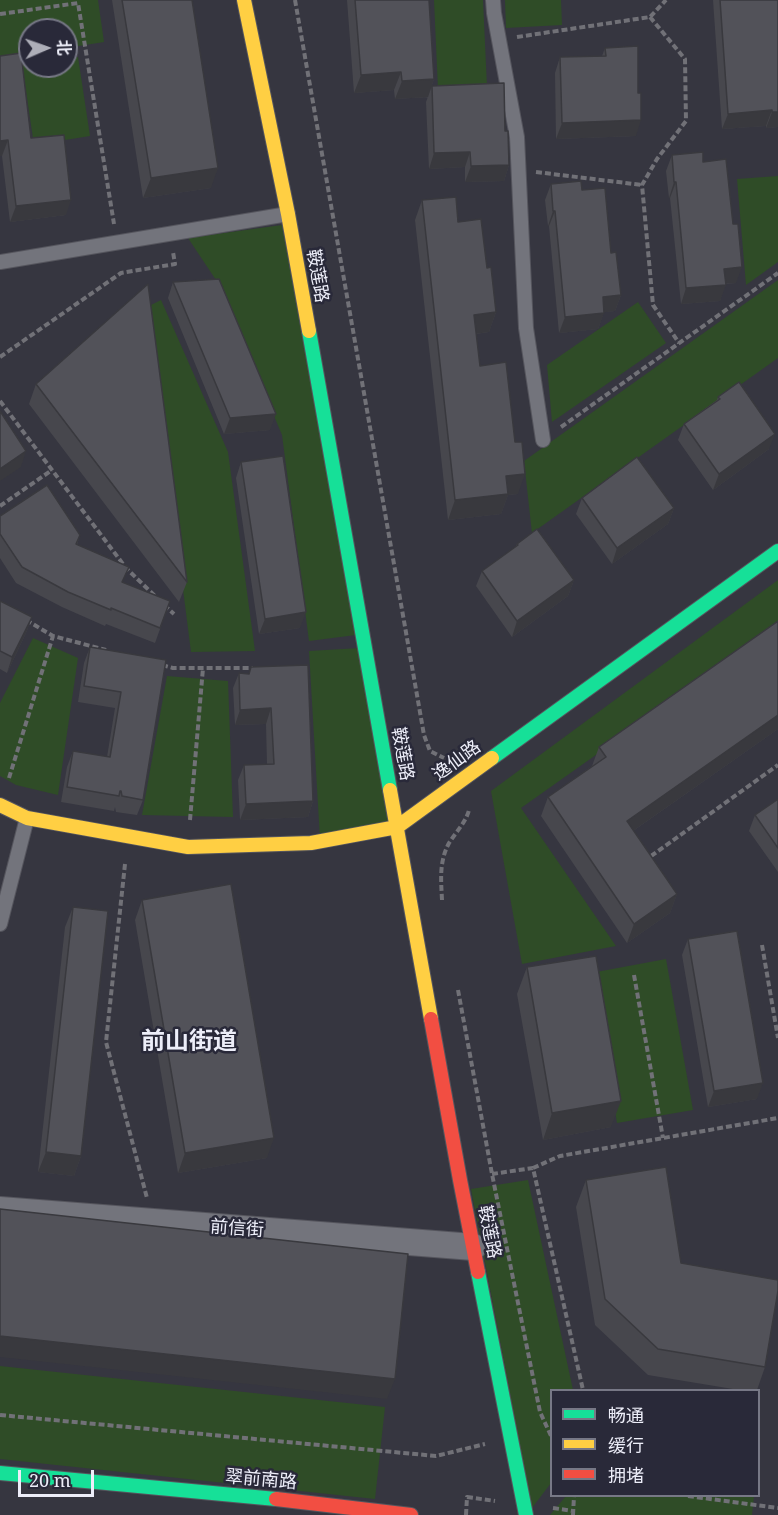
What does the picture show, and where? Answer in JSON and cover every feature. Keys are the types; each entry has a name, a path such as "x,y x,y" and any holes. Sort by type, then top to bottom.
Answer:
{"street":[{"name":"鞍莲路","path":"244,0 288,214 460,1180 526,1515"},
{"name":"逸仙路","path":"0,805 27,818 188,847 311,843 397,827 778,551"},
{"name":"前信街","path":"0,1210 473,1247"},
{"name":"翠前南路","path":"0,1473 303,1502 411,1515"}],"lane":[{"path":"493,0 517,137 526,328 543,440"},
{"path":"0,262 288,214"},
{"path":"0,924 27,818"}],"path":[{"path":"295,0 424,735 430,751 444,757 468,800 467,818 448,846 440,869 442,900"},
{"path":"499,39 650,17 666,0"},
{"path":"0,14 78,3 117,243"},
{"path":"650,17 686,59 686,121 657,159 642,185 652,305 679,343"},
{"path":"519,170 642,185"},
{"path":"0,357 121,273 175,264 170,234"},
{"path":"543,440 778,273"},
{"path":"0,401 126,568 174,614"},
{"path":"0,506 52,470"},
{"path":"18,615 53,636 108,651"},
{"path":"0,805 53,636"},
{"path":"151,662 173,668 261,668"},
{"path":"188,847 202,668"},
{"path":"651,856 778,765"},
{"path":"128,836 106,1042 153,1222"},
{"path":"762,945 778,1038"},
{"path":"634,975 663,1138"},
{"path":"457,980 492,1174 540,1412 550,1434"},
{"path":"460,1180 533,1168 560,1156 778,1118"},
{"path":"533,1168 583,1389"},
{"path":"0,1415 436,1456 510,1438"},
{"path":"573,1515 574,1497"},
{"path":"696,1497 778,1508"}],"green space":[{"path":"0,0 98,0 104,42 78,46 78,18 18,18 18,55 0,58"},
{"path":"434,0 483,0 487,87 438,89"},
{"path":"505,0 561,0 562,25 506,28"},
{"path":"78,57 90,136 34,145 24,78 78,78"},
{"path":"778,176 778,262 746,285 737,179"},
{"path":"282,225 356,635 309,641 282,435 218,283 188,238"},
{"path":"778,280 778,358 532,533 524,461"},
{"path":"161,300 228,452 255,651 191,652 147,307"},
{"path":"638,302 666,343 552,422 547,365"},
{"path":"778,580 778,626 521,808 616,946 522,964 491,791"},
{"path":"33,638 78,658 58,795 16,785 0,776 0,703"},
{"path":"360,648 393,825 320,839 309,651"},
{"path":"167,676 228,681 233,817 142,815"},
{"path":"666,959 693,1110 617,1123 591,973"},
{"path":"528,1180 573,1389 550,1389 550,1484 532,1508 471,1189"},
{"path":"0,1366 385,1407 375,1499 0,1459"},
{"path":"565,1497 754,1497 752,1515 550,1515"}],"building":[{"path":"122,0 192,0 218,168 151,178"},
{"path":"355,0 429,0 434,79 402,81 401,72 361,75"},
{"path":"720,0 778,0 778,112 772,112 772,110 728,114"},
{"path":"638,46 638,93 641,93 641,120 562,123 560,57 606,56 605,48"},
{"path":"18,53 18,78 24,78 31,138 64,135 71,200 16,206 8,140 0,141 0,56"},
{"path":"504,83 505,131 508,131 509,165 471,166 470,152 434,153 432,86"},
{"path":"703,152 703,162 726,159 733,224 738,224 742,267 724,269 726,285 686,288 672,155"},
{"path":"581,181 582,190 605,188 611,253 616,252 621,295 603,297 604,313 565,317 551,184"},
{"path":"456,197 458,222 481,219 487,268 491,267 496,312 474,315 480,366 506,362 515,442 522,442 525,474 506,476 508,494 455,500 422,200"},
{"path":"219,279 276,414 230,418 173,282"},
{"path":"148,284 187,582 36,384"},
{"path":"739,382 775,434 719,474 684,424 720,399 718,397"},
{"path":"0,411 26,451 0,469"},
{"path":"283,456 306,612 265,619 241,462"},
{"path":"637,457 674,508 617,548 582,498"},
{"path":"47,485 80,535 76,544 129,567 122,582 170,601 160,628 68,592 22,567 0,534 0,516"},
{"path":"537,529 574,580 517,621 482,571"},
{"path":"0,601 32,617 12,657 0,651"},
{"path":"778,621 778,715 627,821 677,894 634,924 548,797 606,757 599,747"},
{"path":"90,647 166,660 143,800 122,796 121,791 119,796 67,787 73,751 110,757 121,692 84,686"},
{"path":"308,665 313,801 246,804 244,765 274,764 271,708 240,710 239,673 249,674 251,667"},
{"path":"778,799 778,848 755,815"},
{"path":"231,884 274,1138 185,1153 142,900"},
{"path":"73,907 108,911 81,1156 46,1152"},
{"path":"737,931 763,1083 714,1091 688,939"},
{"path":"596,956 621,1101 552,1113 527,967"},
{"path":"666,1167 681,1263 778,1280 765,1367 658,1349 605,1299 586,1180"},
{"path":"0,1209 408,1254 395,1379 0,1336"}],"traffic: fast":[{"path":"309,331 390,790"},
{"path":"492,758 778,551"},
{"path":"478,1272 526,1515"},
{"path":"0,1473 276,1499"}],"traffic: slow":[{"path":"244,0 288,214 309,331"},
{"path":"0,805 27,818 188,847 311,843 397,827 492,758"},
{"path":"390,790 431,1019"}],"traffic: jam":[{"path":"431,1019 478,1272"},
{"path":"276,1499 411,1515"}],"district":[{"name":"前山街道","path":"189,1042"}]}
